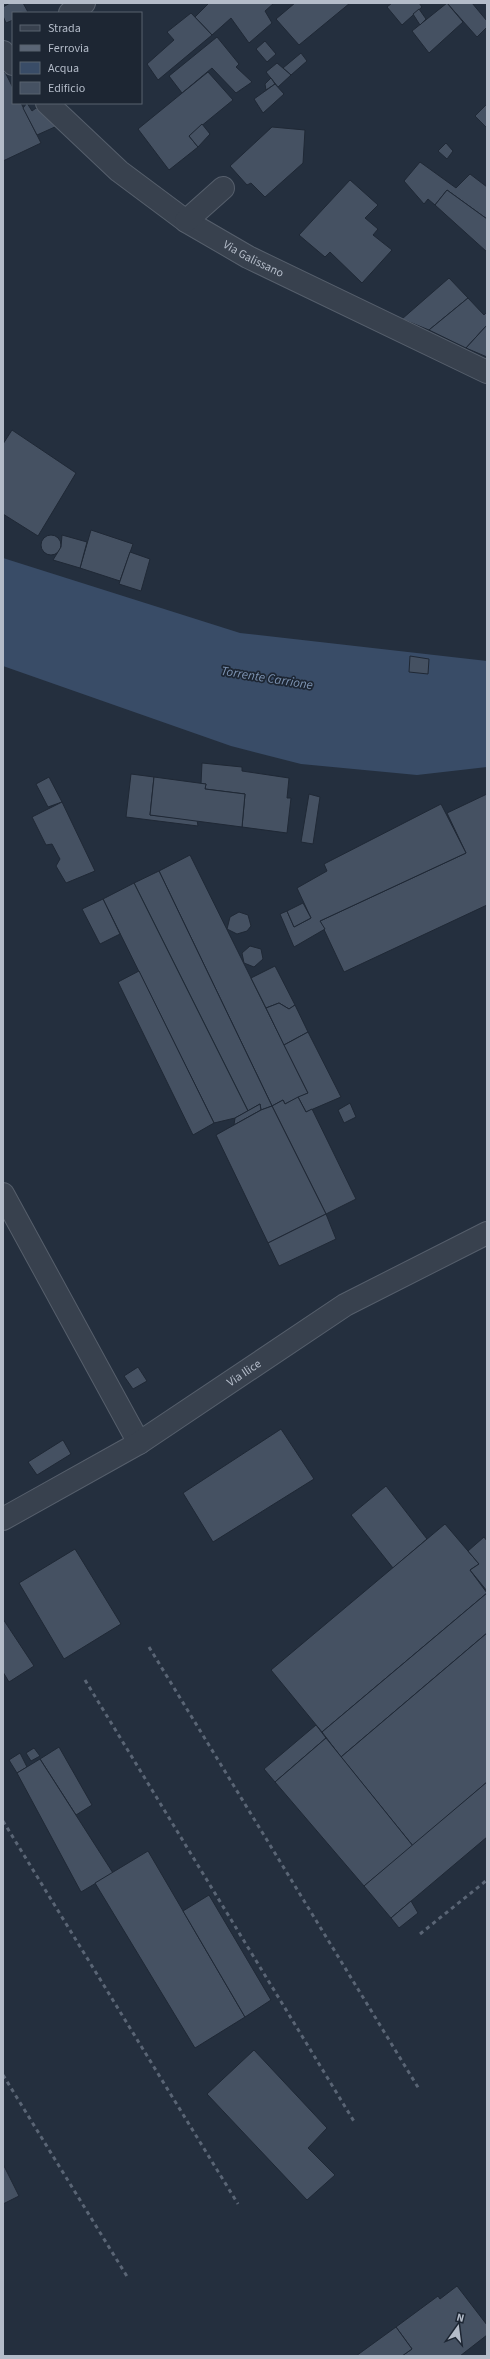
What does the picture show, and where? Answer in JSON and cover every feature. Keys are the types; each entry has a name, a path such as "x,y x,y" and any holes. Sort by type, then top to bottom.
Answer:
{"street":[{"path":"71,12 84,3"},
{"path":"3,52 12,63"},
{"name":"Via Galissano","path":"47,104 119,172 186,221 248,257 487,372"},
{"path":"186,221 223,188"},
{"path":"3,1194 139,1443"},
{"name":"Via Ilice","path":"3,1519 139,1443 345,1305 487,1233"}],"water":[{"name":"Torrente Carrione","path":"3,558 240,633 487,661 487,767 417,775 301,764 231,746 3,666"}],"building":[{"path":"10,3 23,3 28,12 12,12 12,20 6,23 3,16 3,7"},
{"path":"209,3 274,3 265,11 272,23 249,43 231,18 212,35 195,17"},
{"path":"295,3 350,3 299,45 276,19"},
{"path":"392,3 419,3 422,7 402,25 387,7"},
{"path":"447,3 472,3 487,21 487,27 477,37"},
{"path":"447,3 463,22 429,53 412,31"},
{"path":"419,9 426,19 420,25 413,14"},
{"path":"191,13 212,35 158,80 147,64 174,40 167,32"},
{"path":"217,37 239,64 236,67 252,82 236,93 212,68 182,93 169,76"},
{"path":"265,41 276,54 267,62 256,49"},
{"path":"301,53 307,61 291,75 283,68"},
{"path":"277,63 291,75 278,87 266,72"},
{"path":"5,72 12,86 12,104 22,104 41,143 3,161 3,73"},
{"path":"208,72 233,100 189,136 198,147 169,170 138,129"},
{"path":"271,78 275,84 266,90 265,84"},
{"path":"275,84 284,94 263,113 254,99"},
{"path":"28,104 32,111 36,108 57,126 37,135 23,108"},
{"path":"487,104 487,128 475,116"},
{"path":"202,124 210,134 198,147 189,136"},
{"path":"272,127 305,130 303,163 265,197 251,183 247,185 230,166"},
{"path":"446,143 453,151 447,159 438,151"},
{"path":"420,162 456,188 470,174 487,187 487,219 447,190 435,205 428,199 424,204 404,181"},
{"path":"350,180 378,205 365,218 378,229 373,235 392,250 362,283 330,252 325,257 299,235"},
{"path":"447,190 487,219 487,252 435,205"},
{"path":"449,278 468,298 429,330 402,319"},
{"path":"468,298 484,315 487,312 487,325 466,348 429,330"},
{"path":"487,325 487,357 466,348"},
{"path":"12,430 76,473 38,536 3,514 3,444"},
{"path":"91,530 133,544 120,581 80,568"},
{"path":"51,535 58,538 61,545 58,552 51,555 44,552 41,545 44,538"},
{"path":"62,535 87,542 80,568 53,560 61,547"},
{"path":"130,552 150,559 141,591 119,584"},
{"path":"410,656 429,659 428,674 409,672"},
{"path":"202,763 242,767 242,771 289,778 287,798 291,798 287,833 242,827 245,794 205,789 206,784 201,784"},
{"path":"131,774 154,777 150,815 197,820 198,826 126,817"},
{"path":"49,777 62,802 48,807 36,784"},
{"path":"154,777 206,784 205,789 245,794 242,827 150,815"},
{"path":"309,794 320,797 313,844 301,842"},
{"path":"487,794 487,905 344,972 320,921 466,853 447,813"},
{"path":"62,802 95,871 66,883 56,866 60,859 52,844 46,845 32,817"},
{"path":"441,804 466,853 320,921 325,929 294,947 280,914 287,911 294,927 311,918 297,888 327,871 324,864"},
{"path":"190,855 308,1093 285,1104 283,1100 272,1106 159,871"},
{"path":"159,871 272,1106 261,1110 260,1104 248,1111 134,883"},
{"path":"134,883 248,1111 235,1118 214,1123 103,899"},
{"path":"103,899 120,934 100,944 82,909"},
{"path":"303,903 311,918 294,927 287,911"},
{"path":"239,912 248,915 251,926 247,931 237,934 227,929 230,917"},
{"path":"250,946 261,949 263,959 254,967 244,963 242,953"},
{"path":"275,966 295,1005 289,1009 279,1003 266,1008 251,978"},
{"path":"139,971 214,1123 193,1135 118,982"},
{"path":"279,1003 289,1009 295,1005 308,1032 284,1045 266,1008"},
{"path":"308,1032 341,1097 306,1112 298,1097 308,1093 284,1045"},
{"path":"298,1097 306,1112 312,1109 356,1199 326,1214 272,1106 283,1100 285,1104"},
{"path":"350,1103 356,1117 344,1123 338,1110"},
{"path":"260,1104 261,1110 234,1125 235,1118"},
{"path":"272,1106 326,1214 268,1243 216,1135 261,1110"},
{"path":"326,1214 336,1239 279,1266 268,1243"},
{"path":"138,1367 147,1381 133,1389 124,1376"},
{"path":"281,1429 314,1479 213,1542 183,1493"},
{"path":"63,1440 71,1454 37,1475 28,1462"},
{"path":"386,1486 427,1539 393,1568 351,1515"},
{"path":"445,1524 479,1564 470,1570 487,1593 322,1732 271,1670"},
{"path":"484,1537 487,1541 487,1591 470,1570 479,1564 468,1551"},
{"path":"75,1549 121,1624 64,1659 19,1583"},
{"path":"487,1593 487,1633 341,1757 322,1732"},
{"path":"3,1619 34,1666 9,1682 3,1672"},
{"path":"487,1633 487,1782 413,1846 341,1757"},
{"path":"316,1725 326,1738 275,1782 264,1769"},
{"path":"326,1738 413,1846 364,1886 275,1782"},
{"path":"59,1747 92,1805 76,1815 40,1759"},
{"path":"34,1748 40,1756 31,1761 26,1753"},
{"path":"20,1753 27,1767 17,1773 9,1760"},
{"path":"40,1759 113,1873 81,1892 17,1773"},
{"path":"487,1782 487,1837 391,1918 364,1886"},
{"path":"148,1851 245,2017 195,2048 95,1883"},
{"path":"209,1895 271,2000 245,2017 183,1911"},
{"path":"411,1901 418,1913 399,1928 391,1918"},
{"path":"254,2050 327,2128 308,2148 335,2175 307,2200 207,2094"},
{"path":"3,2164 19,2196 3,2204"},
{"path":"457,2286 487,2325 487,2335 460,2356 402,2356 412,2349 396,2327 438,2296 440,2299"},
{"path":"396,2327 412,2349 402,2356 356,2356"}],"railway":[{"path":"149,1647 419,2089"},
{"path":"85,1680 355,2123"},
{"path":"3,1821 238,2204"},
{"path":"420,1934 487,1880"},
{"path":"3,2075 128,2278"}]}
